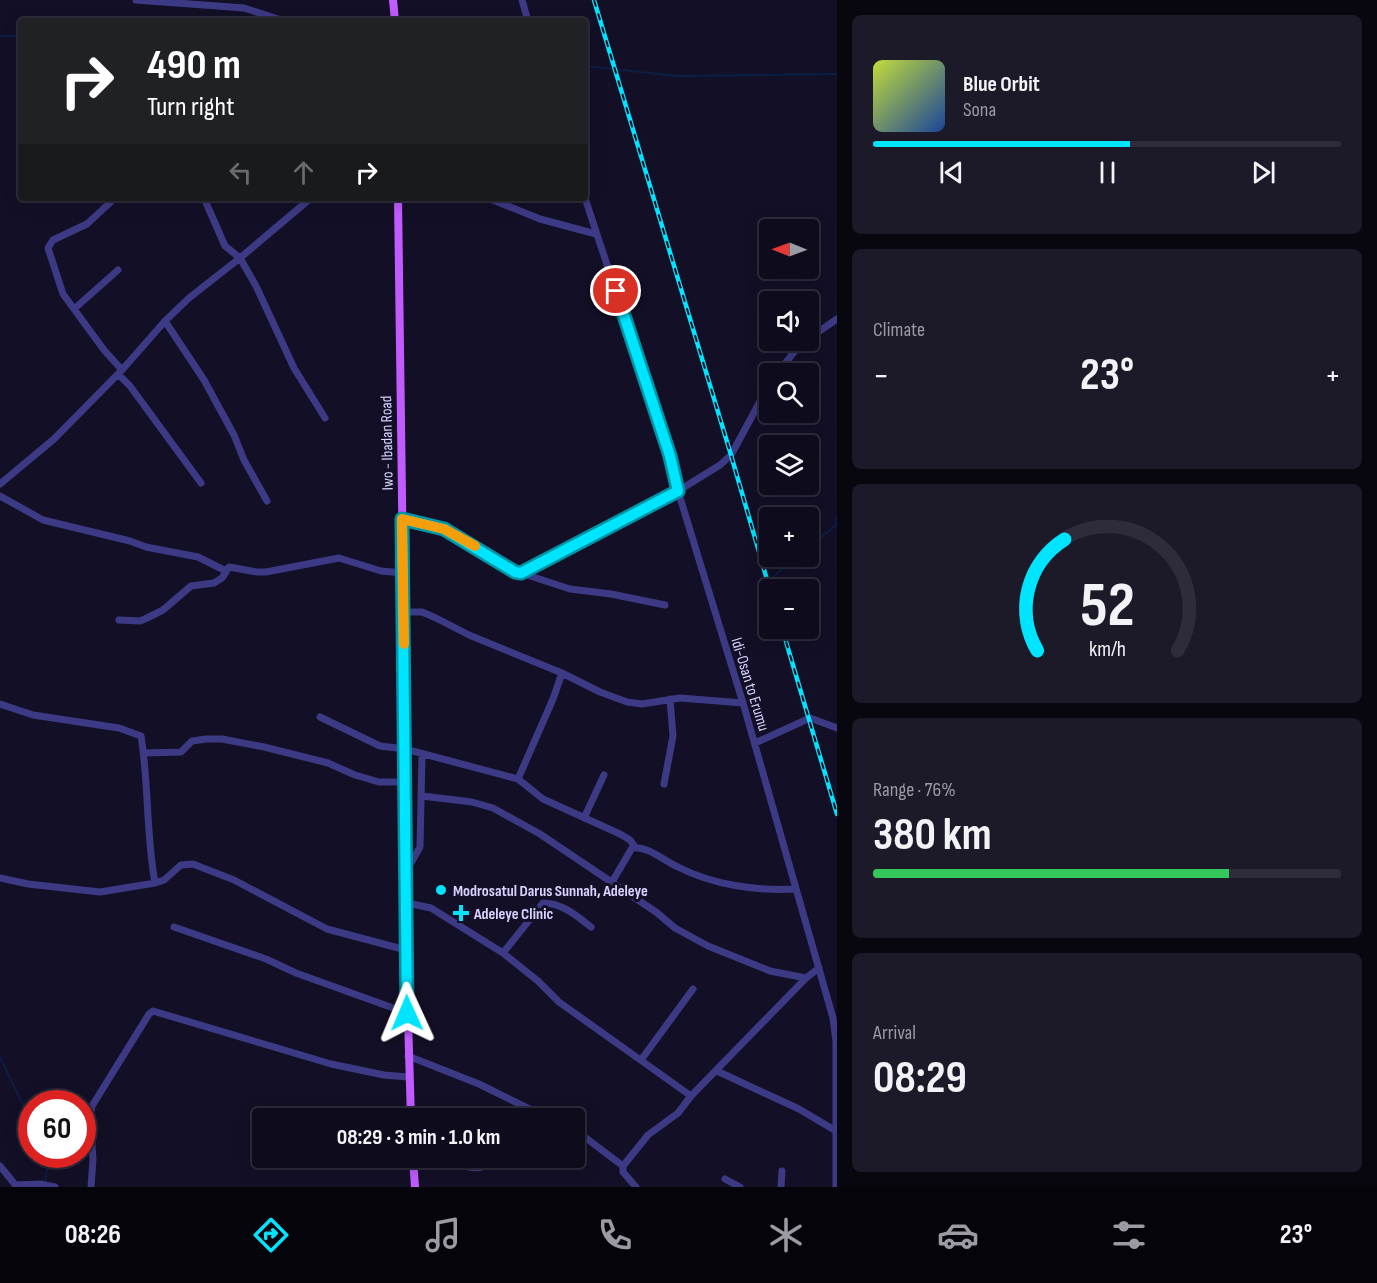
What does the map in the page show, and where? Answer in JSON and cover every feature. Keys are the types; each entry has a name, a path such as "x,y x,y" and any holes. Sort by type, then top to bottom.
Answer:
{"main road":[{"path":"393,0 395,18"},
{"name":"Iwo - Ibadan Road","path":"398,201 407,870 406,950 410,1108"},
{"path":"414,1168 415,1187"}],"street":[{"path":"136,0 192,2 244,8 275,18"},
{"path":"522,0 527,18"},
{"path":"112,201 87,224 53,240 50,244 49,252 59,284 63,294 201,483"},
{"path":"205,201 225,246 240,258 256,286 306,391 325,418"},
{"path":"0,484 54,439 120,373 165,321 206,283 240,258 307,201"},
{"path":"495,201 540,219 596,234"},
{"name":"Idi-Osan to Erumu","path":"586,201 670,456 678,491 755,743 833,1018 836,1041 836,1187"},
{"path":"74,309 118,270"},
{"path":"819,332 837,319"},
{"path":"165,321 204,380 267,501"},
{"path":"786,363 795,351"},
{"path":"521,573 678,491 720,465 731,455 759,403"},
{"path":"0,496 43,520 146,547 198,557 226,570"},
{"path":"402,519 444,529 515,572 570,589 611,594 665,605"},
{"path":"119,620 140,621 147,618 163,610 191,586 214,583 222,578 230,567 266,572 339,558 381,572 403,573"},
{"path":"403,612 422,612 469,635 627,702 642,704 670,699 693,699 743,703"},
{"path":"518,779 562,673"},
{"path":"664,784 673,736 670,699"},
{"path":"0,704 33,715 119,728 141,736 150,850 155,883"},
{"path":"320,717 380,746 405,749 518,779 543,800 620,834 636,847"},
{"path":"755,743 810,718 837,728"},
{"path":"144,753 181,752 192,741 222,739 328,763 355,775 379,782 405,782"},
{"path":"407,870 420,847 422,755"},
{"path":"584,818 604,775"},
{"path":"422,796 472,802 493,808 540,834 675,928 708,946 770,971 806,978"},
{"path":"612,882 627,853 632,848 640,847 705,879 742,886 795,889"},
{"path":"0,878 28,884 100,892 155,883 164,880 181,865 193,864 234,880 327,929 406,950"},
{"path":"407,903 431,908 503,952 559,1002 691,1096"},
{"path":"503,952 543,903 553,903 573,913 591,927"},
{"path":"174,927 266,959 296,973 407,1013"},
{"path":"636,1187 623,1172 623,1166 648,1135 678,1113 691,1096 806,978 819,968"},
{"path":"641,1060 693,990"},
{"path":"91,1187 93,1159 90,1117 92,1106 153,1011 331,1064 384,1075 408,1077"},
{"path":"408,1056 479,1084 528,1108"},
{"path":"717,1071 799,1109 836,1131"},
{"path":"585,1137 623,1166"},
{"path":"0,1166 16,1186 40,1184 53,1186"},
{"path":"781,1187 782,1171"},
{"path":"725,1179 741,1187"}],"waterway":[{"path":"0,36 18,36"},
{"path":"588,66 678,76 837,74"},
{"path":"819,539 836,525 837,517"},
{"path":"772,578 785,567"},
{"path":"0,1057 18,1095"},
{"path":"45,1184 47,1168"}],"railway":[{"path":"594,0 767,579"},
{"path":"785,639 837,814"}],"slow traffic":[{"path":"404,644 402,519 444,529 475,546"}],"place":[{"name":"Modrosatul Darus Sunnah, Adeleye","path":"441,890"},
{"name":"Adeleye Clinic","path":"461,913"}],"route":[{"path":"407,1013 402,519 444,529 515,572 521,573 678,491 670,456 616,291"}]}
